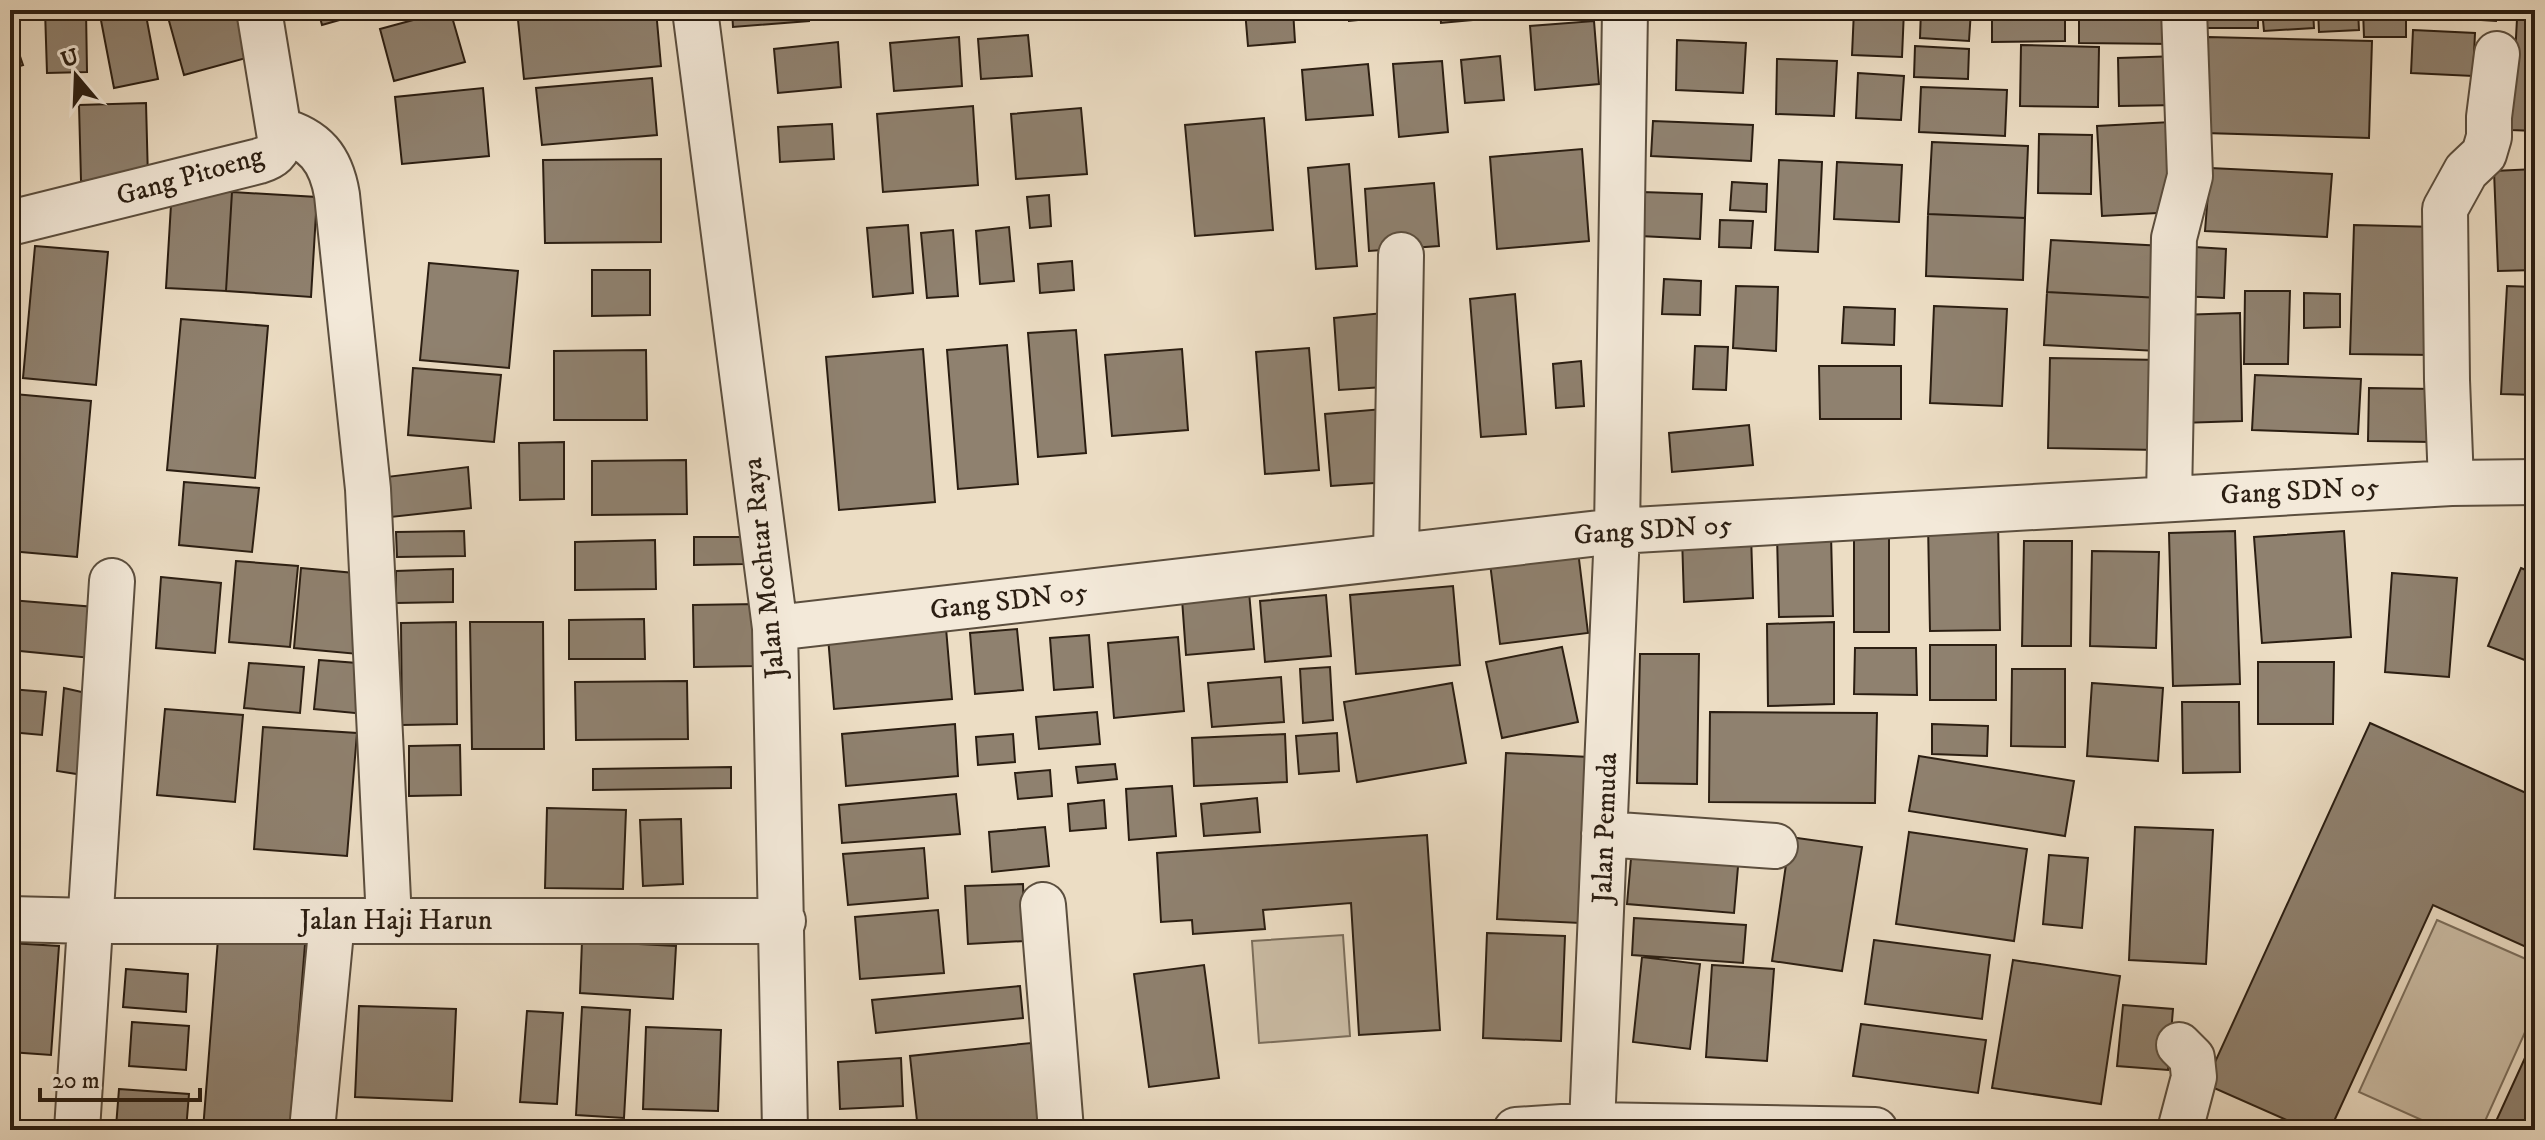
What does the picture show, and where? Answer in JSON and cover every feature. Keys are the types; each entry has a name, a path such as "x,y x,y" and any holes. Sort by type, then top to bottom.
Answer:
{"street":[{"name":"Gang Pitoeng","path":"10,223 268,158 280,147 279,130 259,10"},
{"name":"Jalan Mochtar Raya","path":"695,10 775,628 785,1130"},
{"name":"Jalan Pemuda","path":"1592,1125 1617,531 1625,10"},
{"path":"2169,498 2174,238 2190,176 2184,10"},
{"path":"2451,483 2445,209 2466,171 2484,154 2489,137 2497,54"},
{"path":"279,130 297,134 323,155 334,177 337,195 368,489 389,920"},
{"path":"1396,556 1401,255"},
{"name":"Gang SDN 05","path":"775,628 1617,531 2169,498 2451,483 2535,482"},
{"path":"77,1130 112,581"},
{"path":"1604,834 1775,846"},
{"path":"1043,905 1061,1130"},
{"name":"Jalan Haji Harun","path":"10,919 783,921"},
{"path":"312,1130 332,921"},
{"path":"2179,1045 2192,1058 2194,1077 2180,1130"},
{"path":"1516,1130 1592,1125 1873,1130"}],"shaded area":[{"path":"2437,920 2535,963 2535,1010 2481,1130 2444,1130 2359,1092"},
{"path":"1343,935 1350,1036 1259,1043 1252,941"}],"building":[{"path":"45,10 86,10 87,72 47,73"},
{"path":"99,10 145,10 158,79 114,88"},
{"path":"166,10 252,10 264,53 184,75"},
{"path":"318,10 355,10 357,15 322,25"},
{"path":"450,10 465,62 394,81 380,29"},
{"path":"517,10 656,10 661,66 524,79"},
{"path":"732,10 808,10 809,21 733,27"},
{"path":"919,10 1002,10 1002,12 920,19"},
{"path":"1019,10 1085,10 1019,15"},
{"path":"1245,10 1293,10 1295,42 1248,46"},
{"path":"1348,10 1407,10 1408,15 1349,21"},
{"path":"1440,10 1482,10 1483,19 1441,23"},
{"path":"1854,10 1904,10 1902,57 1852,55"},
{"path":"1921,10 1971,10 1969,41 1920,38"},
{"path":"1992,10 2065,10 2065,41 1992,42"},
{"path":"2079,10 2174,10 2174,44 2079,43"},
{"path":"2201,10 2258,10 2258,28 2201,28"},
{"path":"2262,10 2313,10 2314,28 2264,31"},
{"path":"2318,10 2358,10 2359,30 2319,32"},
{"path":"2363,10 2406,10 2406,37 2364,37"},
{"path":"2418,10 2497,10 2496,21 2418,16"},
{"path":"2517,19 2535,19 2535,131 2511,130"},
{"path":"1594,21 1599,84 1535,90 1530,26"},
{"path":"10,27 23,65 10,69"},
{"path":"2413,30 2475,33 2473,76 2411,73"},
{"path":"1028,35 1032,76 981,79 978,39"},
{"path":"959,37 962,86 894,91 890,43"},
{"path":"2208,37 2372,41 2369,138 2205,133"},
{"path":"1677,40 1746,43 1743,93 1676,90"},
{"path":"838,42 841,87 778,93 774,49"},
{"path":"2021,45 2099,47 2098,107 2020,106"},
{"path":"1915,46 1969,49 1968,79 1914,77"},
{"path":"1500,56 1504,100 1465,103 1461,60"},
{"path":"2179,56 2179,105 2119,106 2118,58"},
{"path":"1777,59 1837,61 1834,116 1776,114"},
{"path":"1442,61 1448,132 1399,137 1393,64"},
{"path":"1368,64 1373,115 1306,120 1302,70"},
{"path":"1858,73 1904,76 1901,120 1856,118"},
{"path":"652,78 657,135 542,145 536,88"},
{"path":"1921,87 2007,90 2005,136 1919,132"},
{"path":"483,88 489,156 402,164 395,97"},
{"path":"146,103 148,179 81,181 79,105"},
{"path":"973,106 978,185 883,192 877,114"},
{"path":"1081,108 1087,174 1016,179 1011,114"},
{"path":"1264,118 1273,230 1195,236 1185,125"},
{"path":"1653,121 1753,125 1751,161 1651,156"},
{"path":"2171,122 2176,212 2102,216 2097,126"},
{"path":"832,124 834,159 780,162 778,127"},
{"path":"2039,134 2092,135 2091,194 2038,193"},
{"path":"1932,142 2028,146 2025,218 1928,214"},
{"path":"1582,149 1589,241 1497,249 1490,157"},
{"path":"661,159 661,242 545,243 543,160"},
{"path":"1779,160 1822,162 1818,252 1775,250"},
{"path":"1837,162 1902,165 1899,222 1834,219"},
{"path":"1349,164 1357,266 1316,269 1308,168"},
{"path":"2210,168 2332,174 2327,237 2205,231"},
{"path":"2535,169 2535,270 2498,271 2494,171"},
{"path":"1732,182 1767,184 1766,212 1730,210"},
{"path":"1434,183 1439,246 1369,251 1365,189"},
{"path":"172,188 232,192 226,291 166,288"},
{"path":"232,192 317,197 311,297 226,291"},
{"path":"1642,192 1702,194 1700,239 1640,236"},
{"path":"1049,195 1051,226 1030,228 1027,197"},
{"path":"1928,214 2025,218 2023,280 1926,276"},
{"path":"1720,220 1753,221 1751,248 1719,247"},
{"path":"908,225 913,293 873,297 867,228"},
{"path":"2354,225 2437,227 2434,355 2350,354"},
{"path":"1009,227 1014,281 980,284 976,231"},
{"path":"953,230 958,296 927,298 921,233"},
{"path":"2051,240 2164,246 2160,298 2047,292"},
{"path":"35,246 108,252 96,385 23,378"},
{"path":"2179,246 2226,249 2224,298 2177,296"},
{"path":"1072,261 1074,290 1040,293 1038,264"},
{"path":"429,263 518,271 509,368 420,360"},
{"path":"592,270 650,270 650,315 592,316"},
{"path":"1664,279 1701,281 1700,315 1662,314"},
{"path":"1736,286 1778,287 1776,351 1733,348"},
{"path":"2507,286 2535,287 2535,395 2501,394"},
{"path":"2245,291 2290,291 2288,364 2244,364"},
{"path":"2047,292 2160,298 2157,351 2044,345"},
{"path":"2304,293 2340,294 2340,327 2304,328"},
{"path":"1515,294 1526,434 1481,437 1470,299"},
{"path":"1934,306 2007,309 2002,406 1930,403"},
{"path":"1844,307 1895,309 1894,345 1842,343"},
{"path":"1393,312 1399,386 1339,390 1334,318"},
{"path":"2240,313 2242,421 2180,423 2178,315"},
{"path":"181,319 268,326 255,478 167,470"},
{"path":"1076,330 1086,453 1038,457 1028,333"},
{"path":"1007,345 1018,484 958,489 947,350"},
{"path":"1695,346 1728,347 1726,390 1693,389"},
{"path":"1309,348 1319,470 1265,474 1256,352"},
{"path":"923,349 935,502 839,510 826,357"},
{"path":"1182,349 1188,430 1112,436 1105,355"},
{"path":"646,350 647,420 554,420 554,351"},
{"path":"2050,358 2160,360 2158,450 2048,448"},
{"path":"1581,361 1584,406 1556,408 1553,364"},
{"path":"1819,366 1901,366 1901,419 1820,419"},
{"path":"413,368 501,375 494,442 408,435"},
{"path":"2255,375 2361,379 2358,434 2252,430"},
{"path":"2369,388 2434,389 2432,442 2368,441"},
{"path":"14,394 91,401 77,557 10,551 10,438"},
{"path":"1383,409 1389,482 1331,486 1325,414"},
{"path":"1749,425 1753,465 1672,472 1669,433"},
{"path":"564,442 564,499 520,500 519,443"},
{"path":"686,460 687,514 592,515 592,461"},
{"path":"468,467 471,508 382,518 378,478"},
{"path":"184,482 259,488 252,552 179,545"},
{"path":"1998,521 2000,630 1930,631 1928,523"},
{"path":"1854,527 1889,527 1889,632 1854,632"},
{"path":"464,531 465,556 397,557 396,532"},
{"path":"2235,531 2240,684 2173,686 2169,533"},
{"path":"2344,531 2351,637 2262,643 2254,537"},
{"path":"1751,534 1753,598 1684,602 1682,536"},
{"path":"1831,534 1833,616 1779,617 1777,535"},
{"path":"694,537 744,537 744,564 694,565"},
{"path":"655,540 656,589 575,590 575,542"},
{"path":"2024,541 2072,541 2071,646 2022,646"},
{"path":"1578,551 1588,633 1500,644 1490,563"},
{"path":"2092,551 2159,552 2156,648 2090,646"},
{"path":"236,561 298,566 290,647 229,642"},
{"path":"301,568 365,574 358,654 294,648"},
{"path":"2521,568 2535,574 2535,664 2488,646"},
{"path":"453,569 453,602 396,603 396,571"},
{"path":"2392,573 2457,578 2449,677 2385,672"},
{"path":"161,577 221,583 215,653 156,648"},
{"path":"1248,580 1254,649 1186,655 1181,585"},
{"path":"1453,586 1460,665 1356,674 1350,595"},
{"path":"1326,595 1331,656 1265,662 1260,601"},
{"path":"10,600 95,607 91,658 10,650"},
{"path":"758,604 759,666 694,667 693,605"},
{"path":"644,619 645,659 569,659 569,620"},
{"path":"456,622 457,724 402,725 401,623"},
{"path":"470,622 543,622 544,749 472,749"},
{"path":"1834,622 1834,704 1768,706 1767,624"},
{"path":"946,628 952,699 834,709 828,637"},
{"path":"1017,629 1023,690 975,694 970,633"},
{"path":"1089,635 1093,687 1054,690 1050,638"},
{"path":"1178,637 1184,711 1114,718 1108,643"},
{"path":"1930,645 1996,645 1996,700 1930,700"},
{"path":"1562,647 1578,722 1502,738 1486,662"},
{"path":"1855,648 1916,648 1917,695 1854,694"},
{"path":"1640,654 1699,654 1697,784 1637,783"},
{"path":"319,660 370,664 365,714 314,709"},
{"path":"2258,662 2334,662 2333,724 2258,724"},
{"path":"249,663 304,667 300,713 244,708"},
{"path":"1330,667 1333,720 1303,723 1300,669"},
{"path":"2012,669 2065,669 2065,747 2011,746"},
{"path":"1281,677 1284,722 1212,727 1208,683"},
{"path":"687,681 688,739 576,740 575,682"},
{"path":"1452,683 1466,763 1357,782 1344,702"},
{"path":"2092,683 2163,688 2158,761 2087,756"},
{"path":"64,688 95,695 83,775 57,771"},
{"path":"10,689 46,692 42,735 10,732"},
{"path":"2182,702 2239,702 2240,772 2183,773"},
{"path":"165,709 243,715 235,802 157,795"},
{"path":"1097,712 1100,744 1039,749 1036,717"},
{"path":"1710,712 1877,713 1875,803 1709,802"},
{"path":"2370,723 2535,797 2535,951 2433,905 2330,1130 2309,1130 2205,1084"},
{"path":"955,724 958,776 846,786 842,734"},
{"path":"1932,724 1988,726 1987,756 1932,754"},
{"path":"263,727 357,733 347,856 254,849"},
{"path":"1337,733 1339,771 1299,774 1296,736"},
{"path":"1013,734 1015,762 978,765 976,737"},
{"path":"1285,734 1287,782 1194,786 1192,738"},
{"path":"460,745 461,795 409,796 409,746"},
{"path":"1506,753 1589,757 1580,923 1497,919"},
{"path":"1919,756 2074,781 2065,836 1909,811"},
{"path":"1115,764 1117,779 1078,783 1076,767"},
{"path":"731,767 731,788 593,790 593,769"},
{"path":"1050,770 1052,796 1018,799 1015,773"},
{"path":"1172,786 1176,836 1129,840 1126,789"},
{"path":"956,794 960,834 842,843 839,805"},
{"path":"1257,798 1260,832 1204,836 1201,804"},
{"path":"1104,800 1106,828 1070,831 1068,804"},
{"path":"547,808 626,810 623,889 545,888"},
{"path":"681,819 683,884 643,886 640,820"},
{"path":"1045,827 1049,866 992,872 989,832"},
{"path":"2135,827 2213,830 2206,964 2129,960"},
{"path":"1909,832 2027,849 2014,941 1896,924"},
{"path":"1427,835 1440,1030 1359,1035 1351,903 1263,910 1265,929 1193,934 1192,920 1161,922 1157,853"},
{"path":"1790,837 1862,847 1842,971 1772,961"},
{"path":"1632,847 1739,855 1734,913 1627,904"},
{"path":"924,848 928,898 848,905 843,854"},
{"path":"2049,855 2088,858 2082,928 2043,924"},
{"path":"1023,884 1025,941 968,944 965,886"},
{"path":"938,910 944,973 860,979 855,917"},
{"path":"1634,918 1746,925 1743,963 1632,955"},
{"path":"219,926 306,932 290,1130 203,1130"},
{"path":"1487,933 1565,936 1561,1041 1483,1038"},
{"path":"1874,940 1990,955 1982,1019 1865,1004"},
{"path":"582,941 676,946 673,999 580,993"},
{"path":"10,943 59,946 51,1055 10,1052"},
{"path":"1642,957 1700,964 1690,1049 1633,1042"},
{"path":"2013,960 2120,976 2101,1104 1992,1088"},
{"path":"1204,965 1219,1078 1149,1087 1134,974"},
{"path":"1712,965 1774,969 1767,1061 1706,1057"},
{"path":"126,969 188,974 186,1012 123,1007"},
{"path":"1020,986 1023,1018 876,1033 872,1000"},
{"path":"2123,1005 2173,1009 2168,1070 2117,1066"},
{"path":"359,1006 456,1009 452,1101 355,1097"},
{"path":"582,1007 630,1010 624,1118 576,1115"},
{"path":"527,1011 563,1013 557,1104 520,1102"},
{"path":"132,1022 189,1026 186,1070 129,1066"},
{"path":"1861,1024 1986,1040 1978,1093 1853,1076"},
{"path":"646,1027 721,1030 718,1111 643,1109"},
{"path":"2535,1036 2535,1130 2492,1130"},
{"path":"1031,1043 1040,1130 918,1130 910,1056"},
{"path":"901,1058 903,1106 840,1109 838,1062"},
{"path":"119,1089 189,1094 186,1130 116,1127"}]}
